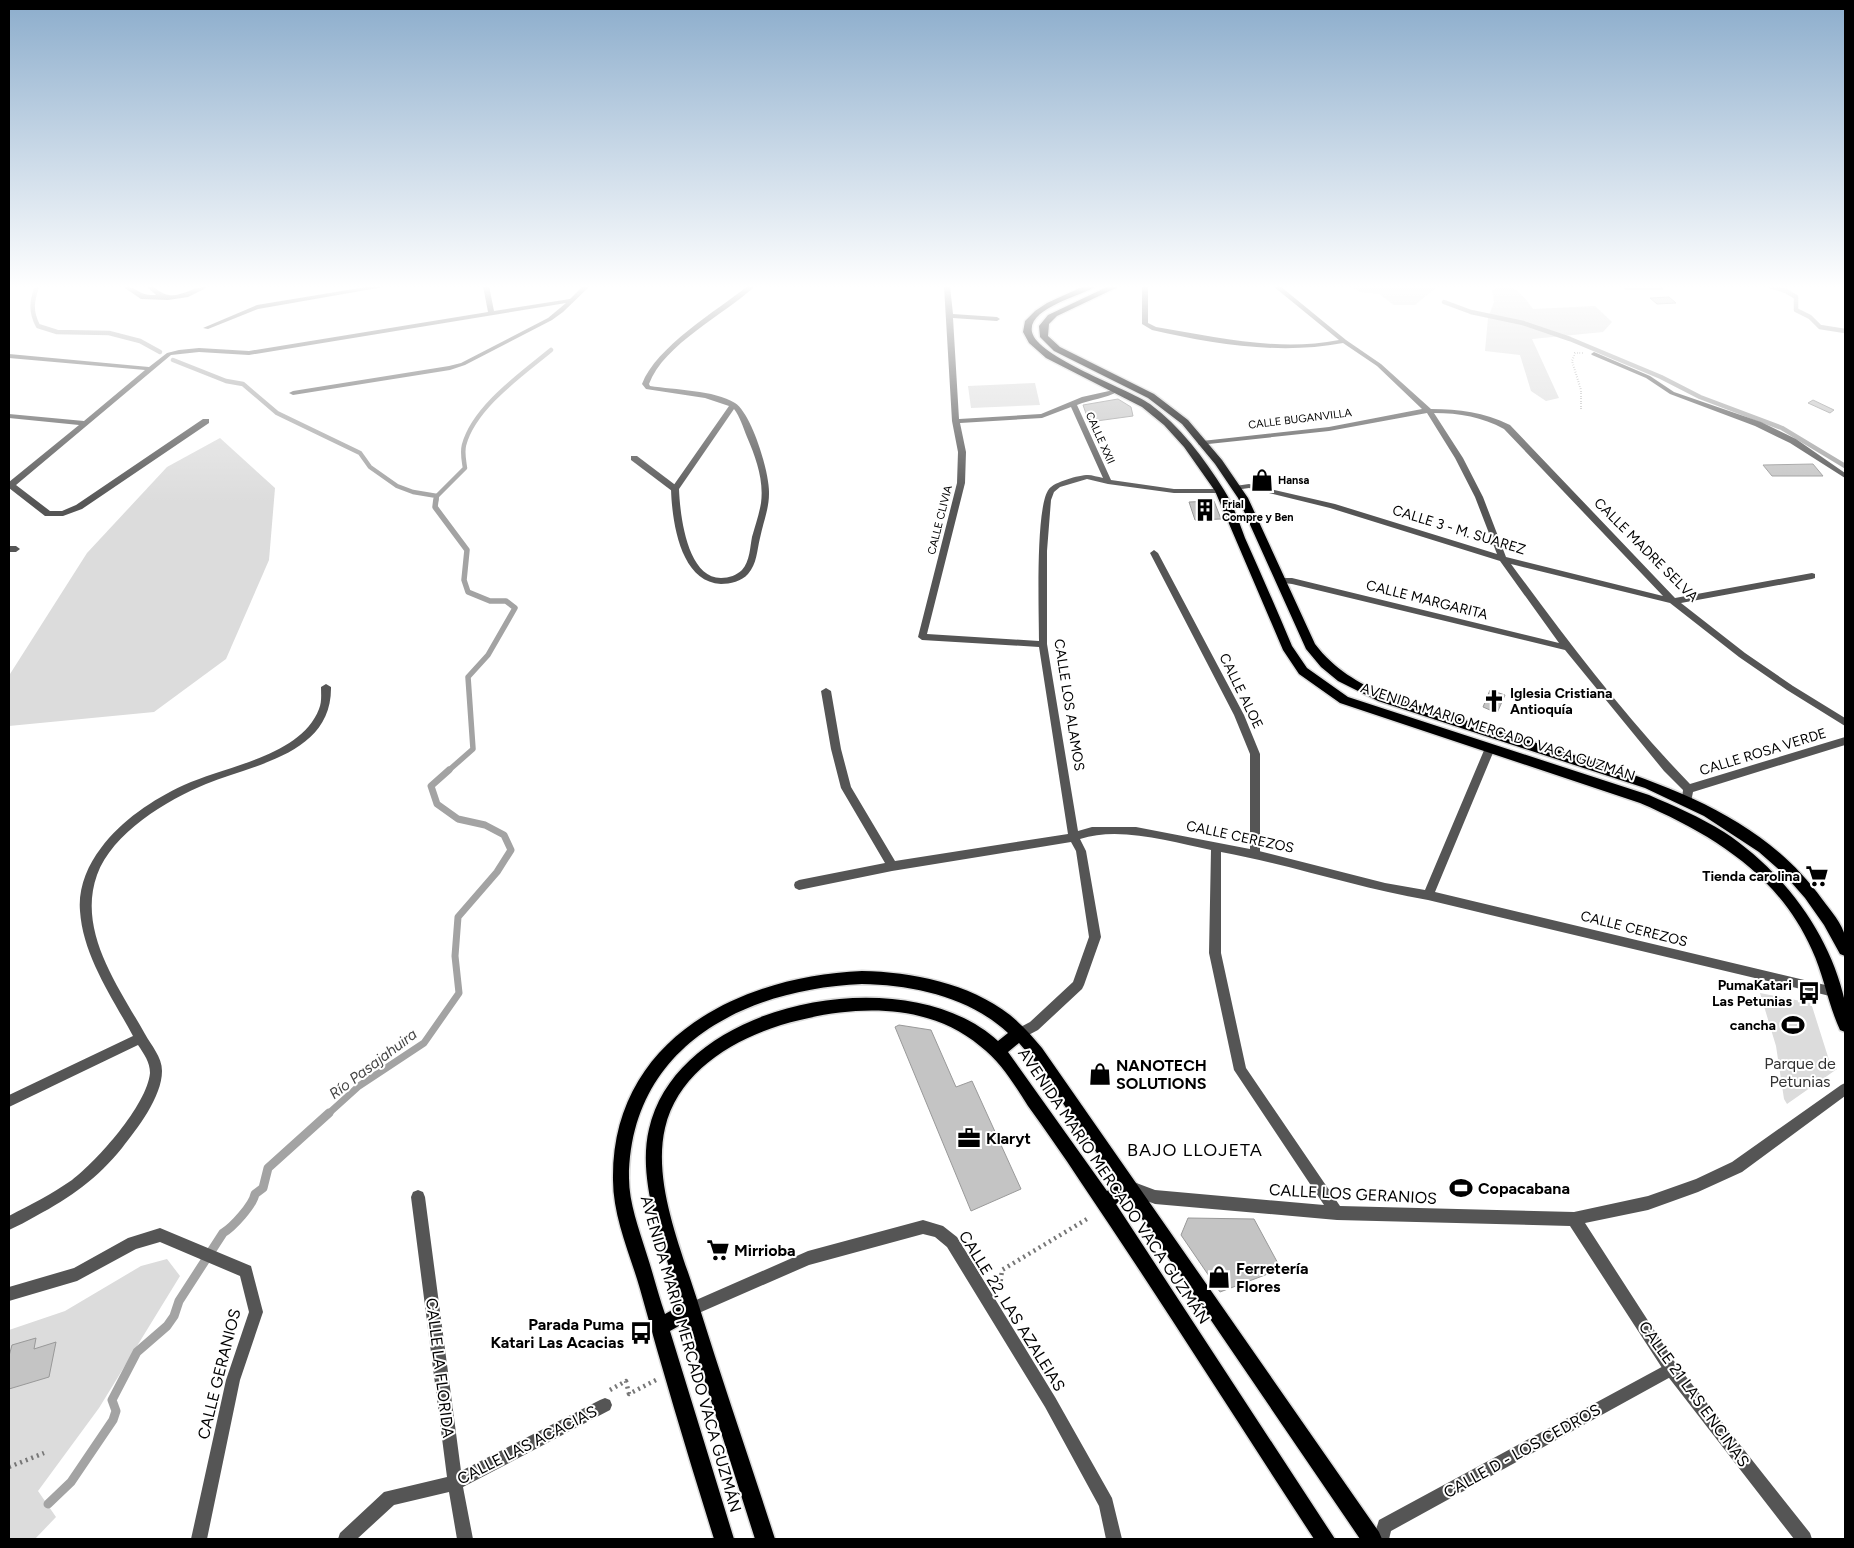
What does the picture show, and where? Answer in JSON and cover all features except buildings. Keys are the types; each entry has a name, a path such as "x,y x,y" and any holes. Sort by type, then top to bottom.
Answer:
{"main road":[{"name":"AVENIDA MARIO MERCADO VACA GUZMÁN","path":"1053,358 1116,390 1155,413 1187,445 1220,491 1287,647 1304,671 1322,686 1344,700 1644,799 1681,815 1720,837 1756,866 1779,889 1801,918 1819,949 1840,993 1845,1025"},
{"name":"AVENIDA MARIO MERCADO VACA GUZMÁN","path":"1075,358 1151,396 1185,422 1238,488 1310,646 1326,666 1338,676 1352,686 1382,698 1649,784 1688,794 1772,854 1801,881 1824,911 1845,950"},
{"path":"1187,445 1202,443"},
{"path":"1220,491 1238,488"},
{"path":"1260,582 1279,580"},
{"path":"1490,748 1492,733"},
{"path":"1681,815 1688,794"},
{"name":"AVENIDA MARIO MERCADO VACA GUZMÁN","path":"724,1539 659,1326 626,1208 621,1180 623,1148 632,1110 650,1075 675,1044 708,1020 744,1002 816,981 854,977 914,980 943,988 994,1012 1037,1053 1372,1539"},
{"name":"AVENIDA MARIO MERCADO VACA GUZMÁN","path":"766,1539 692,1309 659,1198 654,1161 657,1128 665,1106 688,1070 703,1056 736,1035 785,1017 826,1007 873,1003 910,1006 936,1012 959,1022 997,1051 1017,1075 1104,1202 1325,1539"},
{"path":"997,1051 1019,1034"},
{"path":"1104,1202 1128,1187"},
{"path":"659,1326 692,1309"}],"street":[{"path":"33,358 151,369"},
{"path":"164,358 10,485 48,514 63,513 79,507 206,421"},
{"path":"293,393 450,368 474,358"},
{"path":"662,358 645,380 648,388 714,398 733,405 740,412 745,423 761,460 765,479 765,501 747,570 740,576 719,581 709,580 697,572 687,554 674,501 675,489 733,405"},
{"name":"CALLE CLIVIA","path":"952,358 956,421 962,452 962,483 922,638 1043,644"},
{"path":"1369,358 1430,411 1446,436 1478,497 1502,559 1568,648 1688,794"},
{"path":"1604,358 1648,377 1672,393 1758,424 1784,437 1845,476"},
{"path":"956,421 1042,416 1085,399 1109,394 1116,390"},
{"name":"CALLE XXII","path":"1073,404 1108,482"},
{"name":"CALLE BUGANVILLA","path":"1202,443 1329,429 1404,414 1430,411"},
{"name":"CALLE MADRE SELVA","path":"1430,411 1451,411 1489,418 1507,427 1673,600 1750,661 1845,722"},
{"path":"9,416 86,423"},
{"path":"634,458 675,489"},
{"name":"CALLE LOS ALAMOS","path":"1019,1034 1034,1026 1078,985 1096,936 1081,851 1074,837 1043,644 1043,551 1047,500 1051,491 1057,485 1065,481 1087,477 1108,482 1174,490 1220,491"},
{"name":"CALLE 3 - M. SUAREZ","path":"1238,488 1249,486 1332,506 1502,559 1673,600"},
{"name":"CALLE ALOE","path":"1154,553 1239,715 1255,754 1256,854"},
{"path":"1673,600 1812,576"},
{"name":"CALLE MARGARITA","path":"1279,580 1292,581 1568,648"},
{"path":"9,1223 52,1200 79,1182 128,1131 153,1087 156,1073 153,1054 141,1038 90,944 85,910 88,886 94,868 129,824 153,806 178,792 218,775 272,757 307,734 316,725 325,708 326,687"},
{"path":"826,691 836,749 846,788 892,866"},
{"name":"CALLE ROSA VERDE","path":"1688,794 1845,741"},
{"path":"1428,895 1490,748"},
{"name":"CALLE CEREZOS","path":"800,885 892,866 1074,837 1092,831 1136,831 1256,854 1385,888 1428,895 1840,993"},
{"path":"1216,846 1215,953 1240,1070 1337,1213"},
{"path":"9,1101 141,1038"},
{"name":"CALLE LOS GERANIOS","path":"1128,1187 1155,1197 1337,1213 1574,1219 1648,1203 1698,1186 1737,1167 1845,1089"},
{"name":"CALLE LA FLORIDA","path":"418,1197 455,1483 465,1539"},
{"name":"CALLE 21 LAS ENCINAS","path":"1574,1219 1671,1369 1804,1539"},
{"name":"CALLE 22, LAS AZALEIAS","path":"692,1309 808,1258 923,1227 938,1231 952,1242 1050,1402 1106,1504 1114,1539"},
{"name":"CALLE GERANIOS","path":"9,1294 77,1274 133,1243 160,1235 246,1271 256,1312 233,1380 199,1539"},
{"name":"CALLE D - LOS CEDROS","path":"1381,1539 1385,1526 1671,1369"},
{"name":"CALLE LAS ACACIAS","path":"346,1539 390,1498 455,1483 605,1405"}],"path":[{"path":"1573,358 1572,361 1581,390 1581,409"},
{"path":"989,1302 1000,1293 1002,1270 1087,1218"},
{"path":"610,1389 626,1381 629,1394 658,1378"},
{"path":"9,1468 44,1453"}],"green space":[{"path":"1521,358 1541,358 1559,398 1546,401 1531,391"},
{"path":"1035,383 1040,405 971,408 968,386"},
{"path":"220,438 275,488 269,560 226,659 154,712 9,726 10,674 87,553 167,467"},
{"name":"Parque de Petunias","path":"1760,993 1811,1003 1829,1060 1837,1069 1787,1104 1784,1099 1776,1046"},
{"path":"167,1259 180,1276 99,1408 38,1491 56,1517 35,1539 9,1539 9,1330 65,1311 141,1266"}],"waterway":[{"name":"Río Pasajahuira","path":"437,496 465,468 464,445 469,431 478,418 500,392 541,358"},
{"path":"1616,358 1661,377 1700,397 1782,428 1845,466"},
{"path":"173,360 226,381 243,384 277,413 360,453 370,467 397,486 413,492 437,496"},
{"name":"Río Pasajahuira","path":"436,501 437,496"},
{"name":"Río Pasajahuira","path":"436,499 435,507 467,550 464,580 468,592 490,601 506,601 515,608 488,655 468,677 473,749 448,771"},
{"name":"Río Pasajahuira","path":"328,1114 359,1086 424,1043 459,993 455,956 458,917 497,872 511,850 504,835 485,825 458,819 437,804 431,786 449,770"},
{"name":"Río Pasajahuira","path":"48,1504 71,1482 113,1420 116,1411 112,1400 137,1352 167,1326 174,1316 179,1301 223,1233 242,1215 251,1204 255,1194 263,1188 268,1168 329,1113"}],"place":[{"name":"Hansa","path":"1262,480"},
{"name":"Frial Compre y Ben","path":"1205,510"},
{"name":"Iglesia Cristiana Antioquía","path":"1494,701"},
{"name":"Tienda carolina","path":"1817,876"},
{"name":"PumaKatari Las Petunias","path":"1809,993"},
{"name":"cancha","path":"1793,1025"},
{"name":"NANOTECH SOLUTIONS","path":"1100,1074"},
{"name":"Klaryt","path":"969,1138"},
{"name":"Copacabana","path":"1461,1188"},
{"name":"Mirrioba","path":"718,1250"},
{"name":"Ferretería Flores","path":"1219,1277"},
{"name":"Parada Puma Katari Las Acacias","path":"641,1333"}],"district":[{"name":"BAJO LLOJETA","path":"1195,1150"}]}
